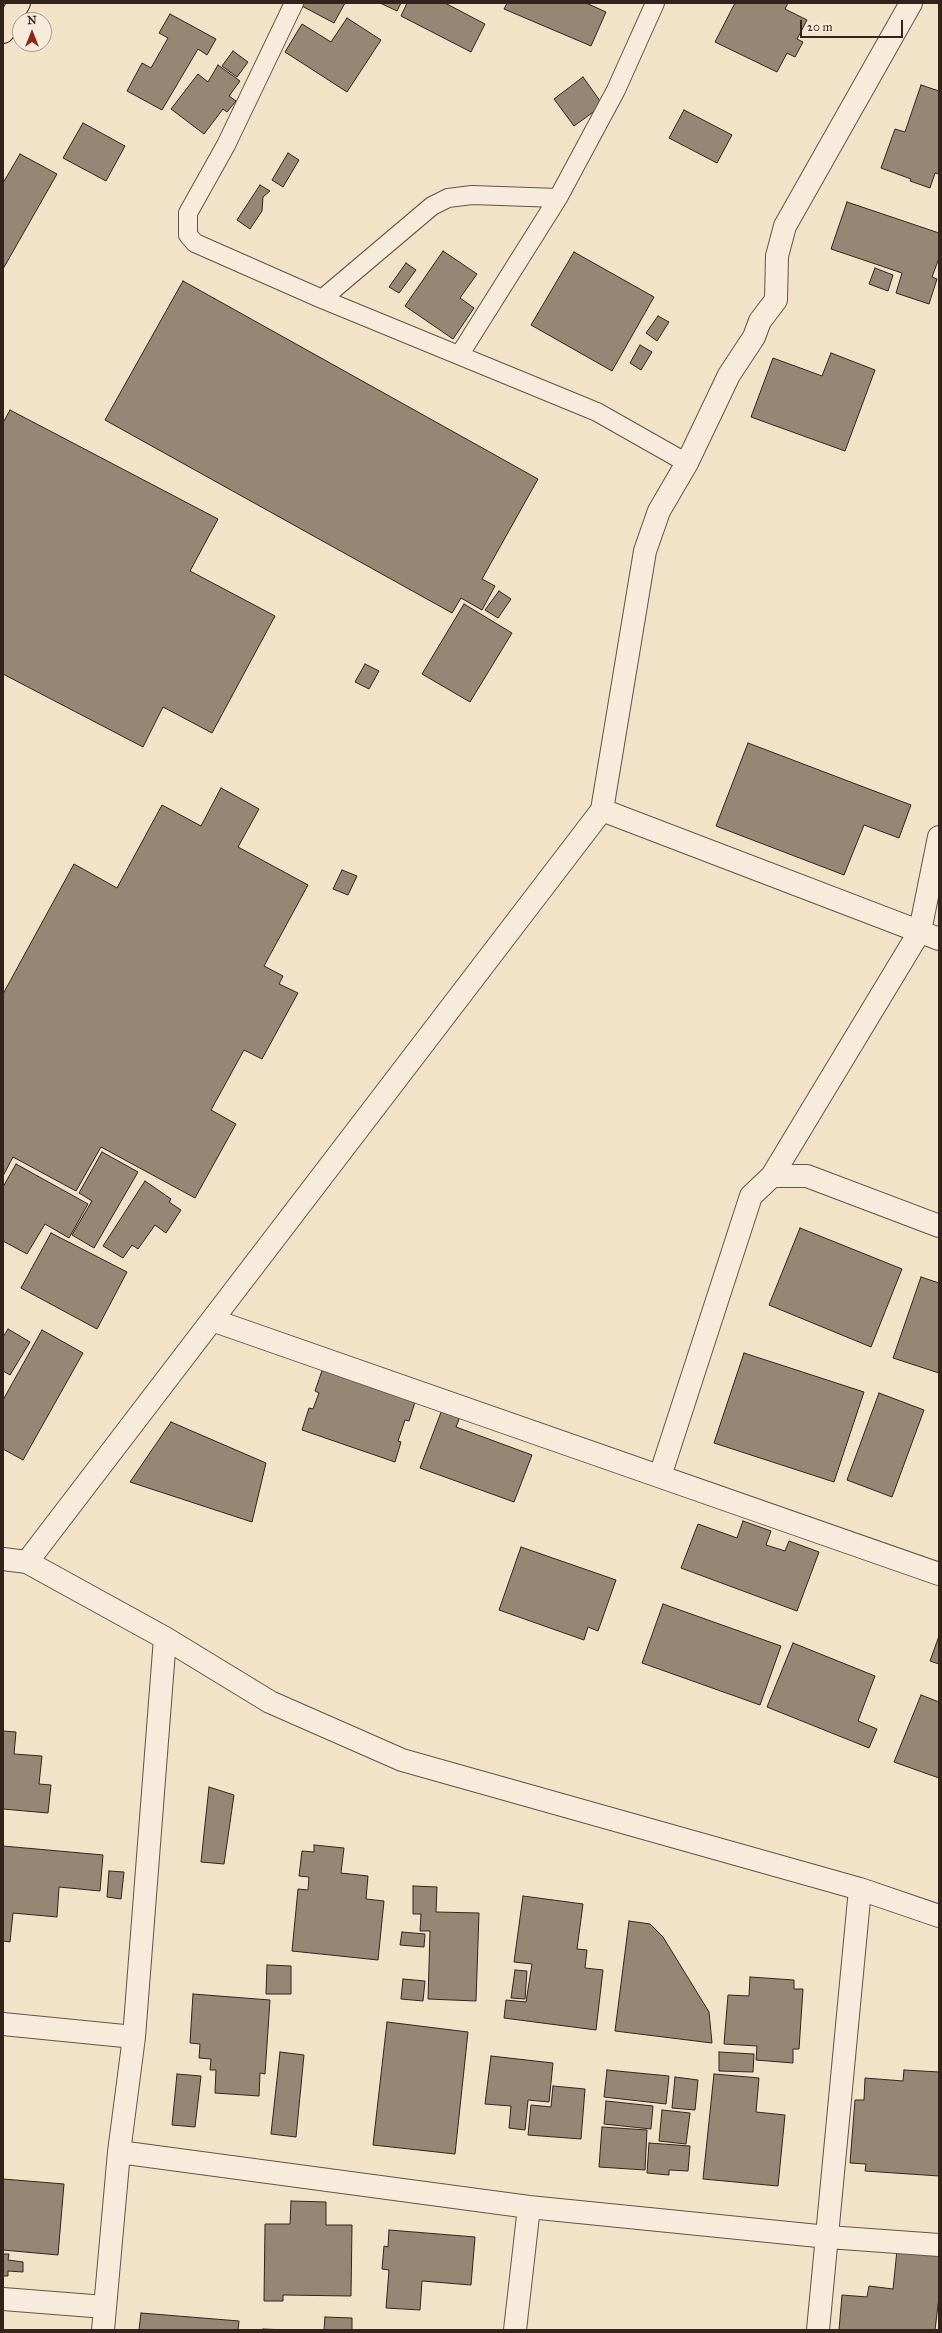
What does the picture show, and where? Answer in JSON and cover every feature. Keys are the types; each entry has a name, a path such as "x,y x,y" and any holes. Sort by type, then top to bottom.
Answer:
{"highway":[{"path":"3,32 19,3"}],"street":[{"path":"28,1562 602,810 645,551 659,511 688,463 729,375 754,337 760,321 776,300 777,256 785,226 911,3"},
{"path":"602,810 929,935"},
{"path":"660,1476 751,1196 772,1176 929,935 939,837"},
{"path":"772,1176 808,1176 939,1226"},
{"path":"212,1320 939,1574"},
{"path":"3,1559 28,1562 164,1638 270,1702 402,1760 860,1889 939,1916"},
{"path":"102,2330 119,2152 134,2037 164,1638"},
{"path":"818,2330 860,1889"},
{"path":"3,2024 134,2037"},
{"path":"119,2152 529,2207 828,2237 939,2245"},
{"path":"515,2330 529,2207"},
{"path":"3,2300 104,2307"}],"lane":[{"path":"294,3 226,145 188,213 188,235 195,243 322,298 597,412 688,463"},
{"path":"460,354 558,198 616,90 655,3"},
{"path":"322,298 432,206 448,198 472,195 558,198"}],"building":[{"path":"301,3 345,3 334,23 300,5"},
{"path":"380,3 401,3 397,11"},
{"path":"407,3 445,3 485,24 471,52 401,16"},
{"path":"507,3 586,3 606,12 591,46 504,9"},
{"path":"735,3 788,3 785,9 807,20 797,39 803,42 795,57 787,53 777,72 715,42"},
{"path":"170,14 216,39 207,55 198,49 162,110 127,91 142,63 151,68 168,38 159,33"},
{"path":"347,18 381,40 347,92 285,52 302,24 331,42"},
{"path":"233,51 248,62 237,77 222,66"},
{"path":"218,65 240,81 229,96 236,101 227,112 223,109 204,134 171,109 198,74 208,82"},
{"path":"583,77 603,105 574,126 554,99"},
{"path":"921,85 939,91 939,174 935,173 930,188 881,168 895,129 905,132"},
{"path":"684,110 732,135 717,163 669,138"},
{"path":"83,123 125,146 106,181 63,158"},
{"path":"288,153 299,160 283,187 272,180"},
{"path":"20,154 57,174 3,269 3,183"},
{"path":"260,185 270,191 263,197 262,211 250,229 237,220"},
{"path":"847,202 939,233 939,258 932,277 937,279 929,304 896,293 902,273 831,249"},
{"path":"443,251 477,274 460,298 474,308 453,339 405,306"},
{"path":"574,252 654,297 612,371 531,325"},
{"path":"406,263 416,270 399,293 389,287"},
{"path":"875,268 893,275 888,291 869,284"},
{"path":"183,281 538,479 482,579 495,586 482,610 461,598 452,613 105,420"},
{"path":"658,316 669,322 657,341 646,333"},
{"path":"640,345 652,352 641,370 630,363"},
{"path":"831,353 875,370 845,451 751,417 773,358 822,376"},
{"path":"10,410 218,519 190,571 275,616 212,733 163,707 143,747 3,674 3,423"},
{"path":"499,591 511,599 498,618 485,610"},
{"path":"464,604 512,633 470,702 422,674"},
{"path":"365,664 379,671 369,689 355,682"},
{"path":"748,743 911,805 899,838 864,825 844,875 716,826"},
{"path":"221,788 259,809 238,847 308,885 264,966 283,976 279,984 298,993 262,1059 244,1050 211,1110 236,1124 195,1198 101,1147 76,1191 13,1157 3,1176 3,994 74,864 117,888 162,805 201,826"},
{"path":"342,870 357,876 348,895 333,889"},
{"path":"102,1152 138,1172 94,1248 72,1235 92,1201 79,1193"},
{"path":"16,1164 88,1204 69,1238 45,1224 27,1254 3,1241 3,1187"},
{"path":"145,1181 171,1199 169,1202 181,1210 166,1233 155,1225 138,1249 132,1245 123,1258 103,1246"},
{"path":"800,1228 902,1269 871,1347 769,1305"},
{"path":"51,1233 127,1272 97,1329 21,1288"},
{"path":"921,1277 939,1283 939,1373 893,1358"},
{"path":"8,1329 30,1342 10,1375 3,1371 3,1337"},
{"path":"42,1330 83,1353 23,1460 3,1449 3,1400"},
{"path":"744,1353 864,1392 834,1482 714,1443"},
{"path":"324,1365 417,1396 409,1421 405,1420 398,1441 401,1442 395,1462 302,1430 309,1408 313,1409 319,1393 315,1391"},
{"path":"879,1393 924,1410 892,1497 847,1480"},
{"path":"443,1407 461,1414 456,1427 532,1455 514,1502 420,1468"},
{"path":"171,1422 266,1463 252,1522 130,1482"},
{"path":"743,1521 771,1531 766,1545 785,1551 789,1541 819,1552 797,1611 681,1568 698,1524 737,1538"},
{"path":"521,1547 616,1580 598,1631 588,1627 584,1640 499,1610"},
{"path":"663,1604 781,1646 760,1705 642,1663"},
{"path":"939,1636 939,1664 930,1661"},
{"path":"793,1643 875,1676 858,1721 877,1729 869,1748 767,1707"},
{"path":"921,1695 939,1702 939,1778 894,1762"},
{"path":"3,1731 16,1732 14,1754 42,1756 39,1784 51,1785 48,1813 3,1809"},
{"path":"209,1787 234,1795 224,1864 201,1862"},
{"path":"314,1845 344,1848 341,1873 368,1876 366,1899 384,1901 378,1960 292,1951 298,1889 308,1890 309,1877 299,1876 302,1851 314,1852"},
{"path":"3,1846 103,1855 100,1891 59,1887 57,1917 13,1913 10,1942 3,1941"},
{"path":"109,1871 124,1872 121,1899 107,1897"},
{"path":"413,1886 437,1887 436,1912 479,1913 476,2001 428,1999 430,1931 420,1931 421,1914 413,1914"},
{"path":"523,1896 583,1904 577,1949 587,1950 585,1968 603,1970 596,2030 504,2018 506,2000 526,2002 532,1964 514,1962"},
{"path":"629,1921 650,1924 663,1937 709,2012 712,2043 615,2031"},
{"path":"402,1932 425,1934 424,1947 400,1945"},
{"path":"267,1965 291,1966 291,1994 266,1994"},
{"path":"515,1970 527,1971 525,1999 511,1998"},
{"path":"750,1977 794,1980 794,1989 803,1989 799,2049 793,2049 793,2063 756,2060 757,2046 724,2044 728,1995 749,1996"},
{"path":"403,1979 425,1981 423,2001 401,1999"},
{"path":"193,1994 270,2000 265,2074 260,2073 259,2096 215,2093 216,2070 210,2070 211,2059 199,2058 200,2044 190,2043"},
{"path":"387,2022 468,2032 455,2154 373,2145"},
{"path":"280,2052 304,2055 296,2137 271,2134"},
{"path":"719,2052 754,2054 753,2072 719,2071"},
{"path":"491,2056 553,2063 549,2102 528,2100 525,2130 509,2128 511,2106 485,2104"},
{"path":"607,2070 669,2076 666,2104 604,2097"},
{"path":"904,2070 939,2072 939,2176 865,2171 866,2164 850,2163 855,2100 864,2100 865,2078 903,2081"},
{"path":"177,2074 201,2076 195,2127 172,2125"},
{"path":"714,2074 759,2078 756,2112 785,2115 778,2186 703,2179"},
{"path":"675,2077 698,2080 695,2110 672,2108"},
{"path":"553,2086 585,2089 581,2139 528,2135 531,2105 551,2107"},
{"path":"606,2101 653,2106 651,2129 604,2124"},
{"path":"662,2110 690,2113 686,2144 659,2141"},
{"path":"602,2127 647,2130 645,2170 599,2167"},
{"path":"649,2143 690,2146 688,2171 669,2170 669,2175 647,2173"},
{"path":"3,2179 64,2184 58,2255 3,2250"},
{"path":"291,2201 326,2202 326,2225 352,2225 351,2296 283,2295 283,2301 264,2301 265,2224 290,2224"},
{"path":"389,2230 475,2237 471,2285 422,2281 420,2310 386,2308 389,2270 382,2269 384,2246 388,2247"},
{"path":"897,2250 939,2254 939,2297 935,2330 839,2330 842,2295 867,2297 869,2286 893,2289"},
{"path":"3,2254 9,2254 8,2260 23,2262 23,2272 8,2271 8,2276 3,2276"},
{"path":"141,2313 239,2321 238,2330 139,2330"},
{"path":"325,2317 352,2318 352,2330 324,2330"},
{"path":"263,2329 287,2330 262,2330"}]}
